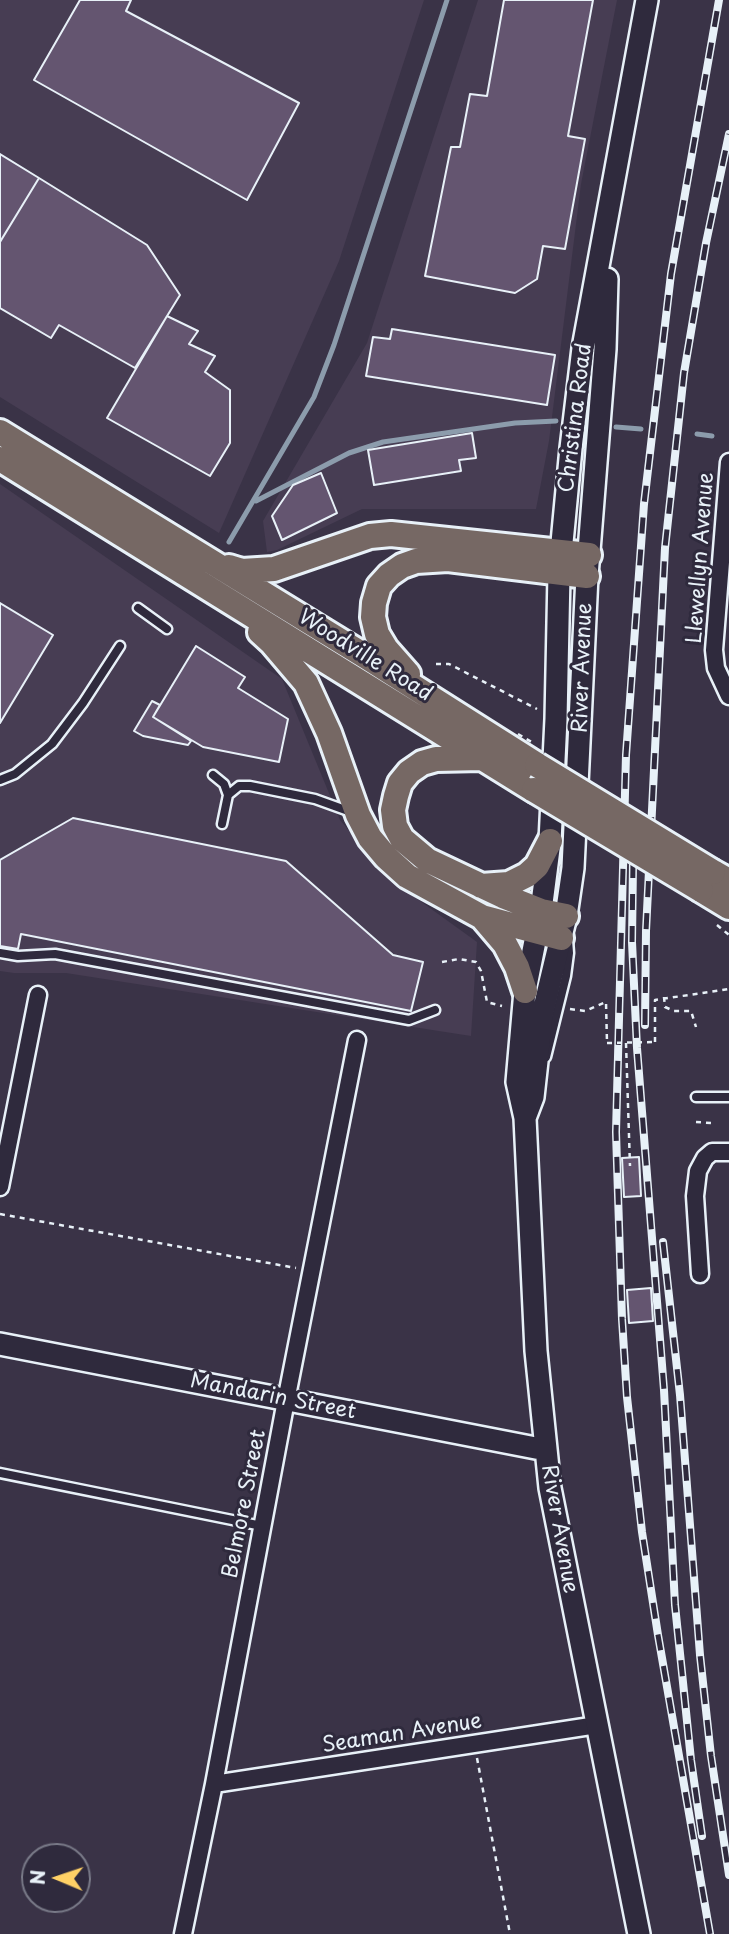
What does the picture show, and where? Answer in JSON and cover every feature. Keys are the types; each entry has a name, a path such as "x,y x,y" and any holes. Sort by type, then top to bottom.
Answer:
{"main road":[{"name":"Christina Road","path":"550,841 560,563 583,348 647,0"},
{"name":"River Avenue","path":"525,1118 535,1086 542,1016 564,927 575,843 588,566 604,349 609,214"},
{"name":"Woodville Road","path":"0,432 537,765 714,881 729,907"},
{"name":"Woodville Road","path":"0,459 534,790 714,881"},
{"path":"212,562 242,571 274,569 358,540 391,534 588,566"},
{"path":"436,701 399,664 377,634 373,617 379,586 389,575 416,561 432,559 560,563"},
{"path":"209,590 272,643 306,683 329,733 358,815 370,838 407,876 482,916 505,944 525,991"},
{"path":"483,758 436,759 422,763 409,772 400,783 393,810 395,826 402,839 427,860 480,886 539,921"},
{"name":"River Avenue","path":"550,841 539,921 525,991 517,1082 525,1118 531,1277 546,1450 557,1527 639,1934"},
{"path":"480,886 509,884 527,875 537,866 550,841"},
{"path":"482,916 539,921 564,927"},
{"name":"Mandarin Street","path":"0,1344 546,1450"}],"street":[{"name":"Llewellyn Avenue","path":"729,463 715,650 716,668 729,696"},
{"path":"0,1187 38,995"},
{"name":"Belmore Street","path":"183,1934 357,1040"},
{"path":"700,1274 695,1196 698,1171 712,1152 729,1152"},
{"name":"Seaman Avenue","path":"214,1784 597,1725"}],"lane":[{"path":"138,608 167,629"},
{"path":"0,780 15,774 52,744 120,646"},
{"path":"213,775 224,784 228,796 222,824"},
{"path":"228,796 239,786 250,786 315,799 358,815"},
{"path":"0,953 18,956 55,954 409,1020 435,1010"},
{"path":"696,1097 729,1097"},
{"path":"0,1473 262,1527"}],"path":[{"path":"442,962 459,959 475,962 481,971 487,1002 502,1006"},
{"path":"567,1017 571,1007 585,1011 606,1002 607,1044 654,1042 655,1000 729,989"},
{"path":"664,998 665,1007 674,1011 691,1011 696,1027"},
{"path":"626,1043 630,1166"},
{"path":"695,1122 711,1123"},
{"path":"0,1214 311,1270"},
{"path":"474,1744 510,1934"}],"shaded area":[{"path":"0,0 424,0 339,261 219,533 0,397"},
{"path":"478,0 617,0 581,184 549,441 536,509 362,509 277,550 267,552 263,521 367,343"},
{"path":"0,484 282,679 340,820 391,880 477,942 471,1036 66,973 0,971"}],"building":[{"path":"80,0 131,0 126,11 299,103 247,200 34,80"},
{"path":"504,0 593,0 568,136 585,139 565,249 543,246 537,279 515,293 425,276 451,147 460,147 470,94 487,96"},
{"path":"0,154 39,178 0,242"},
{"path":"39,178 147,245 180,295 135,368 59,325 51,338 0,308 0,242"},
{"path":"167,316 198,331 189,344 215,356 205,372 230,390 230,443 210,476 107,418"},
{"path":"392,329 555,355 547,405 366,376 373,337 390,339"},
{"path":"472,433 476,458 459,460 461,471 374,485 368,450"},
{"path":"321,473 337,513 282,540 272,516 293,485"},
{"path":"0,603 53,635 0,723"},
{"path":"196,646 245,677 238,688 288,719 279,762 203,747 153,717"},
{"path":"152,701 160,705 153,717 191,741 188,745 143,736 134,731"},
{"path":"73,818 286,861 393,955 423,962 411,1011 21,934 18,949 0,946 0,860"},
{"path":"639,1157 641,1196 624,1197 622,1158"},
{"path":"651,1288 653,1321 629,1323 627,1290"}],"waterway":[{"path":"229,542 314,397 334,345 447,0"},
{"path":"256,501 349,453 383,442 515,423 556,421"},
{"path":"616,427 641,429"},
{"path":"697,434 712,436"}],"railway":[{"path":"710,1934 642,1532 627,1397 616,1132 626,755 644,504 671,274 719,0"},
{"path":"645,1025 646,931 665,548 684,373 706,243 729,134"},
{"path":"633,862 632,942 637,1048 664,1390 675,1605 691,1760 702,1836"},
{"path":"663,1242 680,1395 700,1655 711,1756 729,1875"}]}
